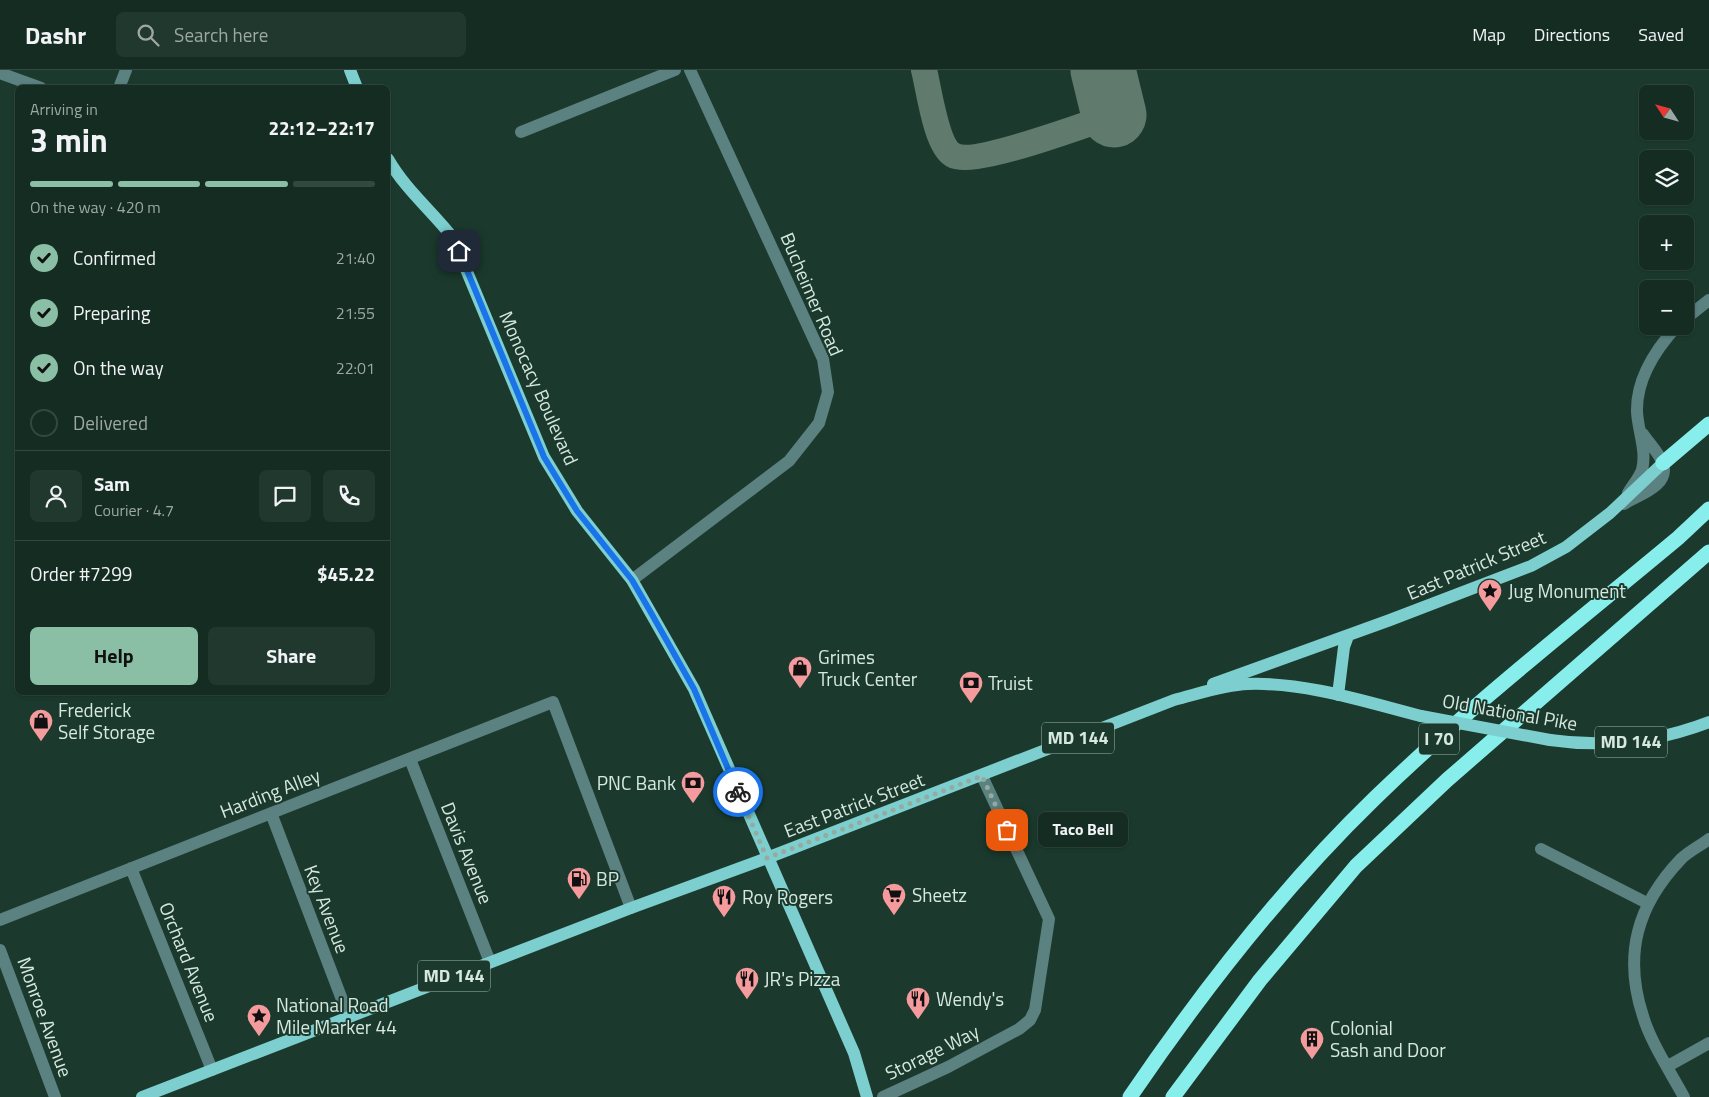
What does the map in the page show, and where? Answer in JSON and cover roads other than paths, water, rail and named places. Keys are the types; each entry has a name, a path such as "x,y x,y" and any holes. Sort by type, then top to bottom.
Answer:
{"highway":[{"path":"1663,463 1709,424"},
{"name":"I 70","path":"1130,1097 1268,914 1374,799 1461,718 1678,538 1709,509"},
{"name":"I 70","path":"1173,1097 1260,980 1356,866 1447,780 1709,552"},
{"path":"1125,1097 1148,1071"}],"main road":[{"path":"350,70 356,85"},
{"name":"Monocacy Boulevard","path":"390,162 399,178 434,214 453,238 544,457 577,511 632,580 694,689 854,1053 867,1097"},
{"name":"East Patrick Street","path":"142,1097 631,908 982,776 1230,677 1348,636 1531,566 1566,547 1610,513 1625,496 1663,463"},
{"path":"1338,695 1344,647 1348,636"},
{"name":"East Patrick Street","path":"1174,700 1246,684 1284,686 1338,695 1421,716"},
{"name":"Old National Pike","path":"1421,716 1577,744 1632,742 1662,737 1709,722"}],"street":[{"path":"121,85 126,70"},
{"path":"521,132 675,70"},
{"name":"Bucheimer Road","path":"632,580 789,460 819,423 828,392 824,359 690,70"},
{"path":"0,72 33,85"},
{"path":"1694,312 1709,300"},
{"path":"1625,496 1642,469 1641,430 1638,413 1642,384 1658,348 1669,335"},
{"path":"1641,430 1663,463"},
{"name":"East Patrick Street","path":"1610,513 1660,482 1664,471 1663,463"},
{"name":"Harding Alley","path":"0,920 553,702 631,908"},
{"name":"Davis Avenue","path":"410,759 490,962"},
{"name":"Storage Way","path":"883,1097 948,1067 1019,1029 1030,1020 1035,1010 1049,918 982,776"},
{"name":"Key Avenue","path":"271,813 349,1018"},
{"path":"1684,1097 1643,1017 1634,980 1636,934 1647,903 1682,859 1709,839"},
{"path":"1541,850 1647,903"},
{"name":"Orchard Avenue","path":"131,868 212,1070"},
{"name":"Monroe Avenue","path":"0,950 55,1097"},
{"path":"1668,1066 1709,1043"}],"place":[{"name":"Jug Monument","path":"1490,612"},
{"name":"Grimes Truck Center","path":"800,689"},
{"name":"Truist","path":"971,704"},
{"name":"Frederick Self Storage","path":"41,742"},
{"name":"PNC Bank","path":"693,804"},
{"name":"Taco Bell","path":"1007,830"},
{"name":"BP","path":"579,900"},
{"name":"Sheetz","path":"894,916"},
{"name":"Roy Rogers","path":"724,918"},
{"name":"JR's Pizza","path":"747,1000"},
{"name":"Wendy's","path":"918,1020"},
{"name":"National Road Mile Marker 44","path":"259,1037"},
{"name":"Colonial Sash and Door","path":"1312,1060"}]}
